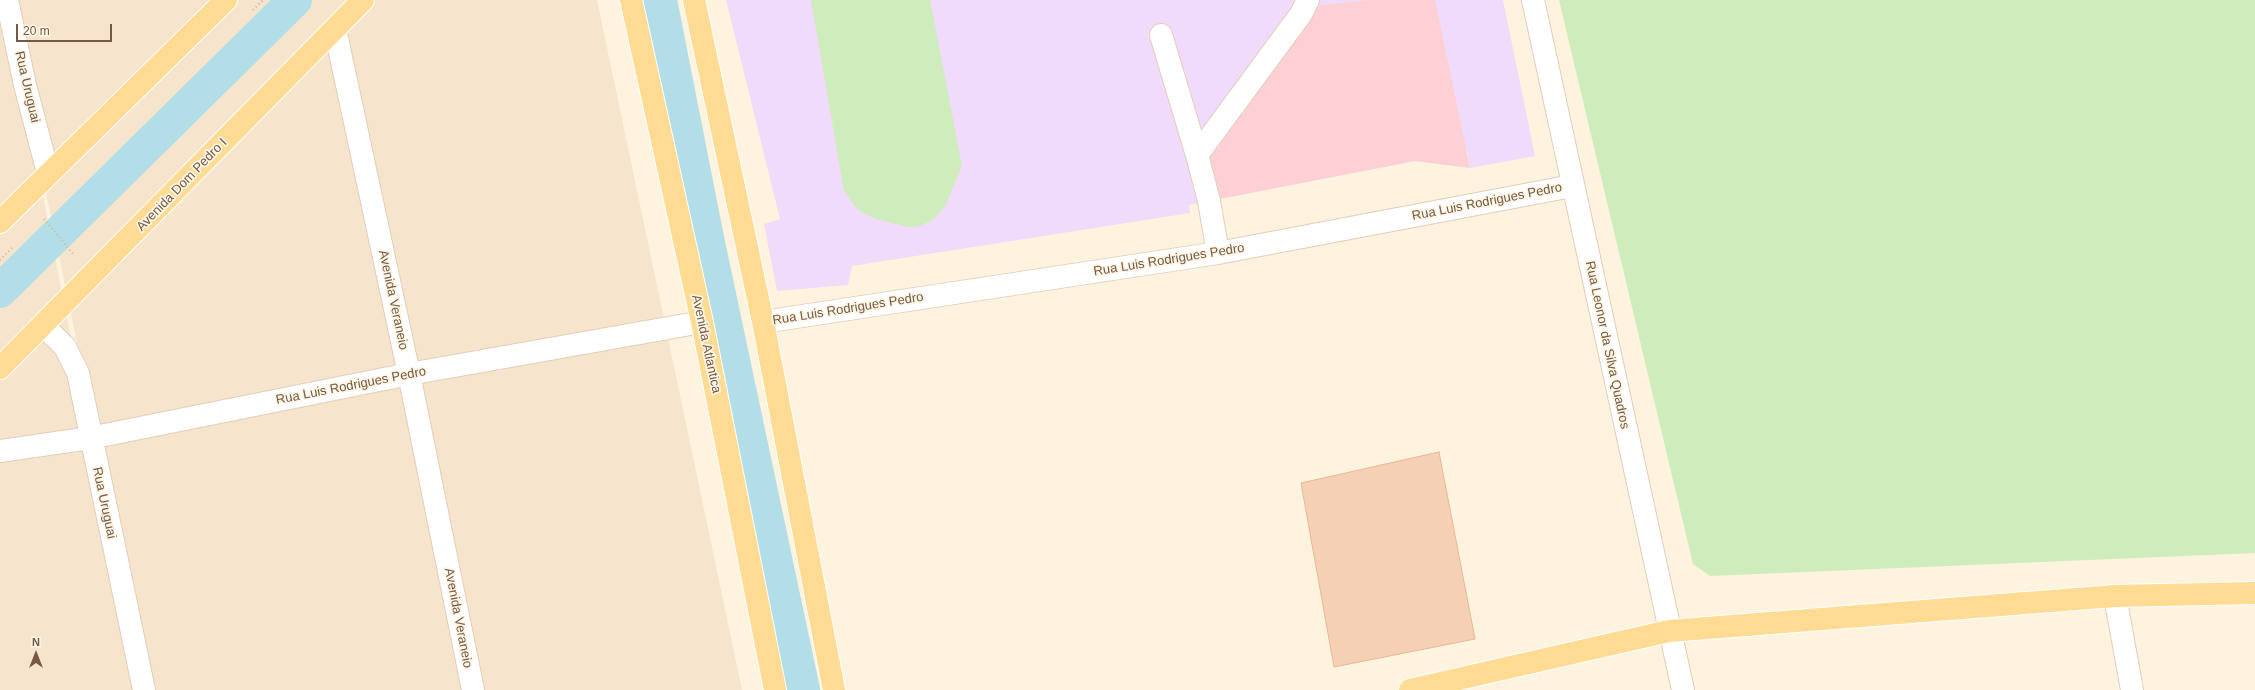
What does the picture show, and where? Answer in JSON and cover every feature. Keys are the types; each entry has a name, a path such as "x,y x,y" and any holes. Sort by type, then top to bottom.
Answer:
{"main road":[{"path":"0,222 48,173 226,0"},
{"name":"Avenida Dom Pedro I","path":"0,368 44,326 363,0"},
{"name":"Avenida Atlantica","path":"631,0 702,322 775,690"},
{"path":"694,0 763,322 834,690"},
{"path":"1410,690 1669,631 2115,596 2255,594"}],"street":[{"name":"Rua Uruguai","path":"7,0 25,85 48,173"},
{"path":"1197,155 1301,14 1308,0"},
{"name":"Rua Leonor da Silva Quadros","path":"1533,0 1572,186 1683,690"},
{"name":"Avenida Veraneio","path":"335,29 409,374 473,690"},
{"path":"1162,35 1197,155 1208,200 1218,253"},
{"name":"Rua Luis Rodrigues Pedro","path":"763,322 1218,253 1572,186"},
{"name":"Rua Luis Rodrigues Pedro","path":"0,451 90,438 409,374 702,322"},
{"name":"Rua Uruguai","path":"44,326 65,347 75,363 144,690"},
{"path":"2115,596 2132,690"}],"path":[{"path":"43,218 74,255"}],"shaded area":[{"path":"0,0 4,0 141,690 0,690"},
{"path":"6,0 597,0 742,690 149,690"},
{"path":"726,0 1503,0 1535,156 1470,168 1467,151 1189,205 1190,213 852,266 848,285 777,291 764,224 780,219"},
{"path":"1370,0 1435,0 1470,168 1414,161 1209,201 1197,155 1305,7"}],"green space":[{"path":"811,0 930,0 962,166 945,206 933,220 919,226 908,227 876,219 858,210 844,191"},
{"path":"1559,0 2255,0 2255,553 1710,576 1693,564"}],"building":[{"path":"1439,452 1475,639 1334,667 1301,483"}],"waterway":[{"path":"0,291 295,0"},
{"path":"660,0 707,238 803,690"}]}
